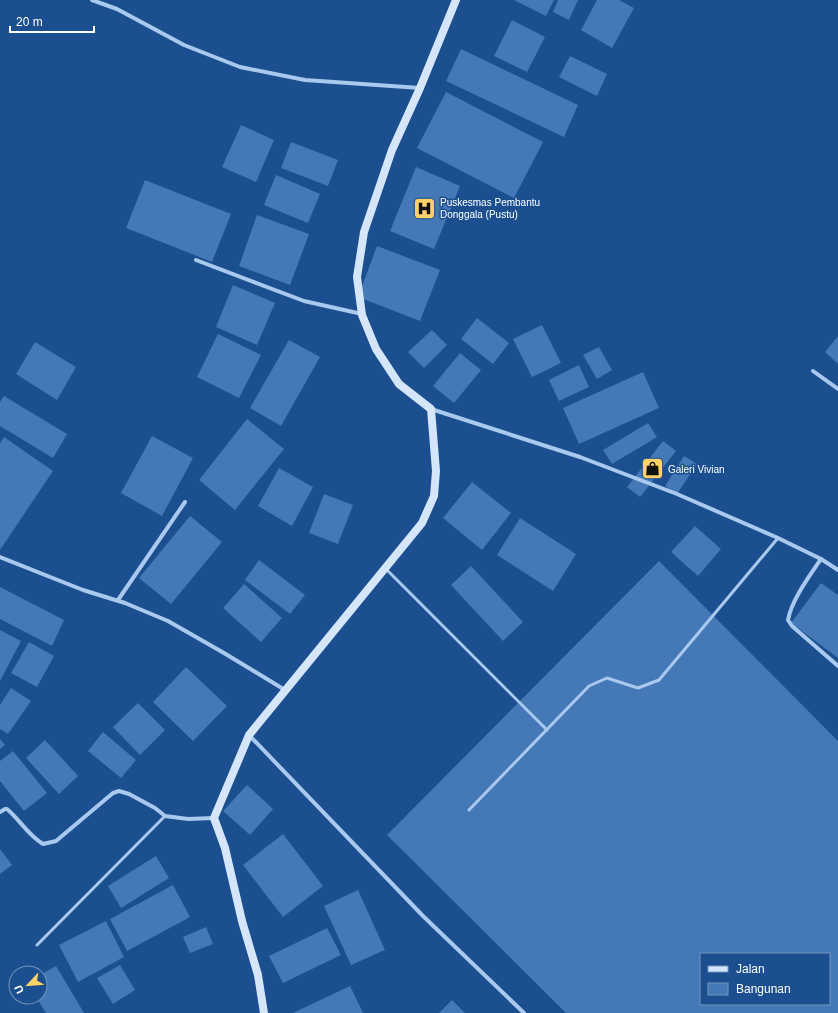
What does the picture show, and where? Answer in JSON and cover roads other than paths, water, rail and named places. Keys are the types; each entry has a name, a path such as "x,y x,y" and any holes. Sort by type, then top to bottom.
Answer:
{"street":[{"path":"92,0 118,9 184,45 240,67 305,80 420,88"},
{"path":"456,0 420,88 392,150 364,232 358,277 362,315 376,349 400,384 431,409 580,457 677,494 778,538 821,559 838,570"},
{"path":"196,260 304,301 362,315"},
{"path":"813,371 838,389"},
{"path":"264,1013 258,975 242,921 225,848 214,818 249,735 422,523 434,496 436,472 431,409"},
{"path":"118,600 185,502"},
{"path":"0,557 83,590 118,600 168,621 285,690"},
{"path":"821,559 798,594 788,620 792,626 838,666"},
{"path":"249,735 423,916 524,1013"},
{"path":"0,812 7,809 35,839 43,844 56,841 113,793 119,791 129,794 155,808 165,816 188,819 214,818"}],"lane":[{"path":"469,810 589,686 607,678 638,688 659,680 778,538"},
{"path":"386,569 547,730"},
{"path":"37,945 165,816"}],"place":[{"name":"Puskesmas Pembantu Donggala (Pustu)","path":"425,208"},
{"name":"Galeri Vivian","path":"652,469"}]}
